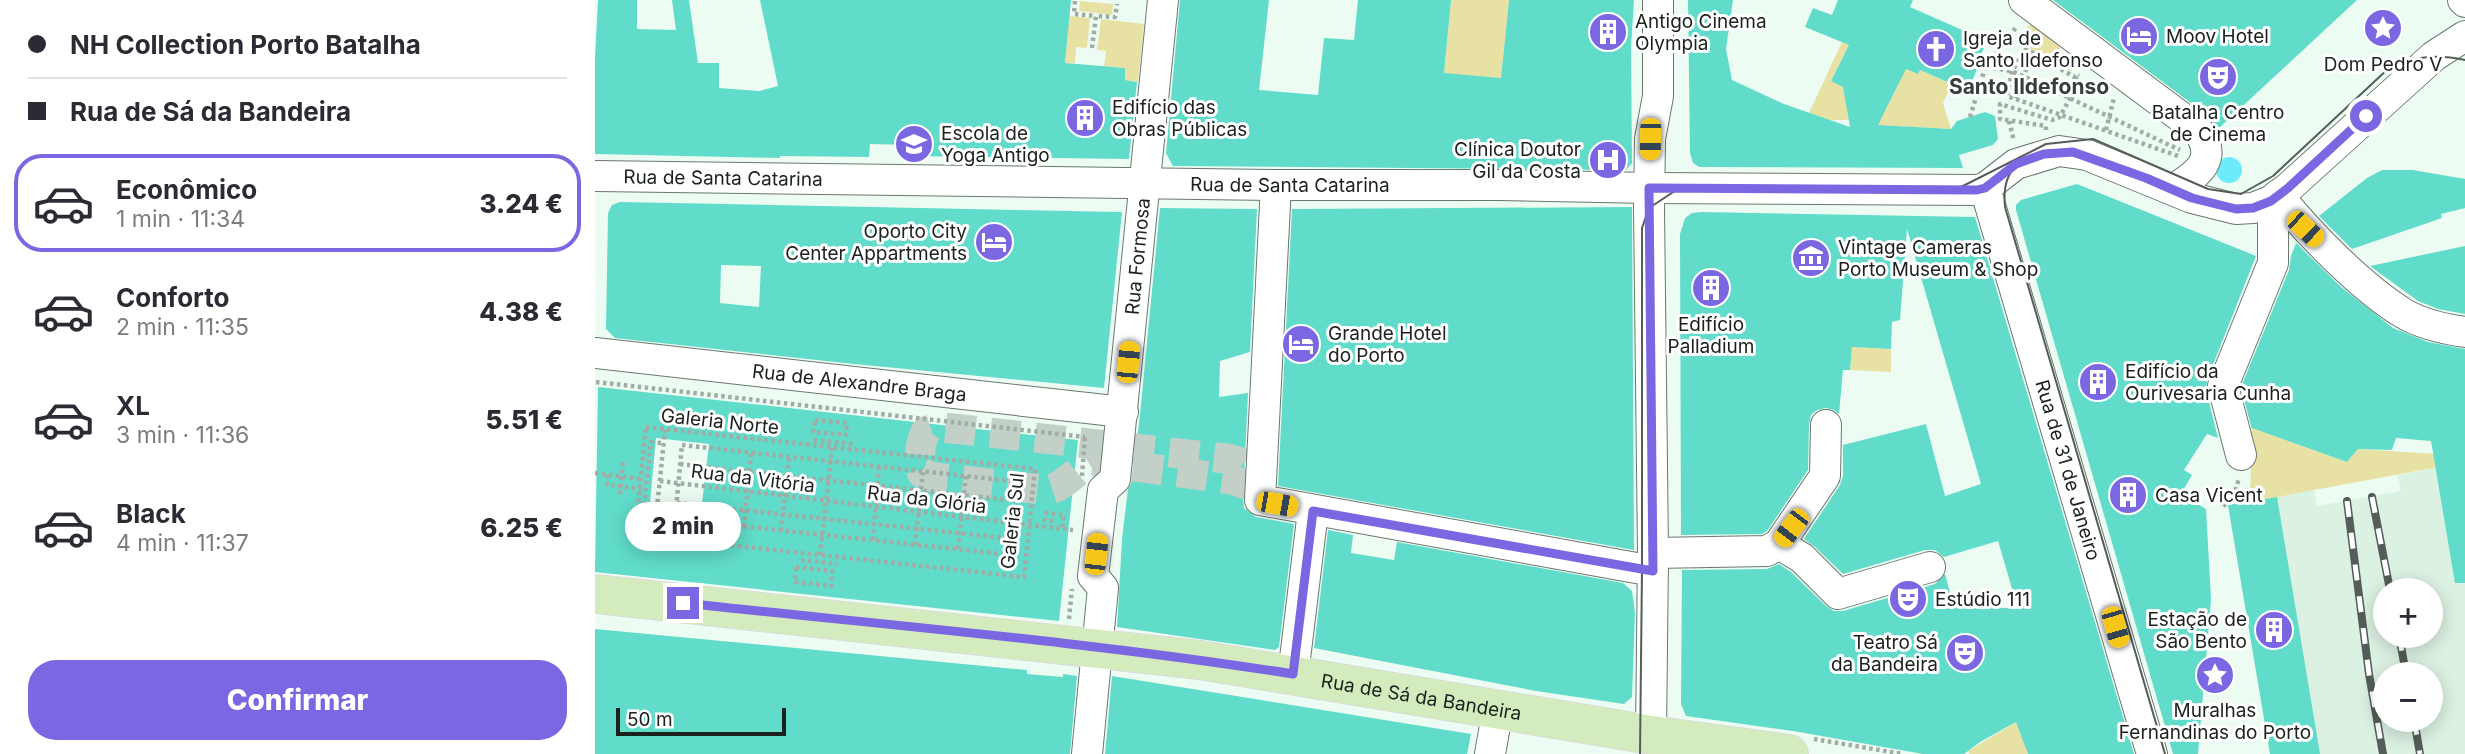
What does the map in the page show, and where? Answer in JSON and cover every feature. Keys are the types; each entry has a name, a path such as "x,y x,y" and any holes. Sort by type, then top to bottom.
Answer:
{"main road":[{"name":"Rua de Sá da Bandeira","path":"595,594 1201,660 1498,709 1651,744 1789,754"}],"street":[{"name":"Rua Formosa","path":"1087,754 1103,588 1093,576 1094,563 1103,490 1115,479 1163,0"},
{"path":"1651,744 1653,562 1649,188 1650,139 1658,96 1658,0"},
{"path":"2024,0 2197,129 2204,139 2205,162 2197,174 2174,189"},
{"path":"1985,188 2009,168 2059,151 2087,155 2192,198 2236,209 2253,208 2274,198 2434,56 2465,36"},
{"name":"Rua de Santa Catarina","path":"595,176 1276,186 1985,188"},
{"path":"1276,186 1260,500 1313,511 1653,562 1767,551 1779,544 1825,476 1826,425"},
{"name":"Rua de 31 de Janeiro","path":"1985,188 2152,754"},
{"path":"2274,198 2375,293 2404,314 2425,323 2465,332"},
{"path":"2239,469 2223,386 2273,262 2274,198"},
{"name":"Rua de Alexandre Braga","path":"595,353 1123,412"},
{"path":"1293,674 1313,511"},
{"path":"1779,544 1803,558 1838,594 1930,567"},
{"path":"1490,754 1498,709"}],"path":[{"path":"1075,1 1074,14 1115,17 1117,5"},
{"path":"1092,48 1096,16"},
{"path":"1970,117 1985,68 2008,35"},
{"path":"1979,66 2012,71 2183,152 2181,157 2007,96 2012,71 2026,49 2076,78"},
{"path":"2015,98 2033,52"},
{"path":"2012,71 2027,65"},
{"path":"2012,71 2018,87"},
{"path":"2039,135 2047,130 2046,127 2000,119 2000,104 2052,120 2062,115 2070,98"},
{"path":"2106,130 2114,98"},
{"path":"2009,121 2013,138"},
{"path":"2150,146 2157,125"},
{"path":"596,382 834,412 1085,437"},
{"path":"814,419 847,423 846,435 834,434 813,432 814,419"},
{"name":"Galeria Norte","path":"654,537 635,535 646,428 832,444"},
{"path":"665,429 654,537 820,555"},
{"path":"818,569 834,434"},
{"path":"814,440 832,444 854,444"},
{"path":"661,443 651,442 643,516 1011,555 1020,482 679,445 675,519"},
{"name":"Galeria Sul","path":"820,555 1024,577 1035,469 832,444"},
{"path":"744,527 751,453"},
{"path":"781,531 789,457"},
{"path":"620,494 623,460"},
{"path":"680,464 1017,501"},
{"path":"873,540 879,467"},
{"path":"2223,506 2234,499 2239,469"},
{"path":"915,545 923,471"},
{"path":"595,473 641,479"},
{"path":"608,475 607,485 646,489"},
{"path":"958,550 966,476"},
{"name":"Rua da Vitória","path":"660,481 824,500"},
{"name":"Rua da Glória","path":"824,500 1068,529"},
{"path":"677,503 1013,540"},
{"path":"1029,527 1051,532 1062,531 1064,515 1046,513 1045,520 1053,521"},
{"path":"801,559 837,564"},
{"path":"796,567 818,569 832,571 831,586 795,582 796,567"}],"shaded area":[{"path":"1451,0 1509,0 1501,79 1444,74"},
{"path":"1080,1 1113,4 1112,15 1079,11"},
{"path":"1007,10 1090,18 1087,48 1076,47 1075,63 1065,63 1068,34 1006,28"},
{"path":"1101,19 1144,24 1138,82 1125,80 1125,68 1104,66 1106,51 1097,50"},
{"path":"2036,22 2053,34 2072,72 2018,42 2027,27"},
{"path":"1842,42 1918,74 1920,70 1952,84 1943,103 1951,129 1873,125 1847,110 1849,120 1828,120 1809,113","holes":["1844,54 1900,81 1887,108 1831,81"]},
{"path":"1852,347 1891,349 1891,372 1850,370"},
{"path":"2252,428 2347,462 2358,449 2438,454 2465,462 2250,502"},
{"path":"2453,464 2465,468 2465,754 2270,754 2228,505 2314,490 2317,506 2401,491 2398,475"},
{"path":"2030,714 2028,754 1969,754 1968,751"}],"water":[{"path":"2229,157 2238,161 2242,170 2238,179 2229,183 2220,179 2216,170 2220,161"}],"building":[{"path":"598,0 637,0 637,29 676,30 672,0 689,0 698,63 719,63 719,88 759,91 778,86 760,0 1071,0 1065,63 1125,68 1125,80 1137,82 1129,159 908,156 909,145 870,144 869,157 595,154"},
{"path":"1180,0 1269,0 1259,90 1318,95 1324,38 1354,40 1358,0 1451,0 1444,73 1501,78 1509,0 1634,0 1631,48 1632,163 1626,170 1173,166 1166,153"},
{"path":"1688,0 1733,0 1726,49 1732,80 1784,104 1850,127 1843,87 1831,81 1849,45 1805,27 1813,8 1832,15 1838,0 1913,0 1910,7 1987,41 1968,91 1920,70 1918,74 1906,69 1878,125 1951,129 1957,121 1985,112 1995,116 1998,139 1993,145 1959,155 1963,168 1699,167 1693,163 1690,153"},
{"path":"2053,0 2357,0 2218,129 2207,115"},
{"path":"2382,170 2413,170 2465,179 2465,208 2441,214 2442,218 2352,249 2319,216 2367,178"},
{"path":"2077,184 2256,256 2207,380 2206,390 2218,438 2207,434 2184,470 2192,475 2181,494 2206,509 2211,599 2198,754 2173,754 2016,210 2016,205 2021,200"},
{"path":"620,202 1122,212 1104,388 615,338 606,329 608,213 612,205","holes":["721,265 761,266 759,307 720,303"]},
{"path":"1632,207 1634,550 1278,486 1292,209"},
{"path":"1160,208 1257,209 1250,352 1220,361 1219,397 1248,393 1244,508 1256,517 1294,524 1279,647 1275,650 1117,627 1122,539 1140,415"},
{"path":"1692,213 1975,217 2134,754 2028,754 2016,722 1964,754 1923,754 1793,731 1686,716 1681,704 1682,570 1767,569 1779,564 1834,611 1843,611 1935,584 1945,574 1953,604 2018,609 1998,541 1944,557 1935,550 1925,550 1843,574 1804,539 1840,485 1843,476 1843,445 1926,424 1945,496 1981,484 1907,229 1900,320 1892,322 1891,349 1852,347 1850,370 1843,370 1839,414 1826,408 1811,415 1808,470 1767,531 1762,534 1681,535 1680,234 1685,218"},
{"path":"2296,243 2341,287 2393,328 2428,342 2465,349 2465,583 2455,583 2431,441 2396,438 2392,450 2358,449 2347,462 2252,430 2241,387 2289,270"},
{"path":"2465,246 2465,314 2438,309 2418,301 2370,266"},
{"path":"598,387 1078,440 1059,621 595,572","holes":["656,438 709,444 699,529 648,524"]},
{"name":"Estação de São Bento","path":"2277,497 2320,754 2270,754 2228,505"},
{"path":"1328,530 1353,535 1351,553 1394,560 1397,542 1623,583 1632,591 1635,613 1632,697 1624,704 1536,691 1314,648"},
{"path":"595,629 1027,670 1027,674 1077,676 1070,754 595,754"},
{"path":"1112,676 1471,734 1467,754 1105,754"}],"tunnel":[{"path":"1251,486 1229,479 1093,461 1059,486 1047,490 932,477 922,473 920,452 926,431 939,427 1230,459 1240,462 1252,473"}],"tram line":[{"path":"1640,754 1642,228 1649,208 1681,187 1957,189 2046,144 2093,139 2208,189 2241,194 2273,176 2389,68 2426,57 2465,60"},
{"path":"2021,159 2007,180 2005,207 2165,754"}],"railway":[{"path":"2372,497 2388,578"},
{"path":"2347,501 2369,674 2383,754"},
{"path":"2401,648 2404,662"},
{"path":"2416,732 2420,754"}],"place":[{"name":"Dom Pedro V","path":"2383,28"},
{"name":"Antigo Cinema Olympia","path":"1608,32"},
{"name":"Moov Hotel","path":"2139,36"},
{"name":"Igreja de Santo Ildefonso","path":"1936,49"},
{"name":"Batalha Centro de Cinema","path":"2218,77"},
{"name":"Edifício das Obras Públicas","path":"1085,118"},
{"name":"Escola de Yoga Antigo","path":"914,144"},
{"name":"Clínica Doutor Gil da Costa","path":"1608,160"},
{"name":"Oporto City Center Appartments","path":"994,242"},
{"name":"Vintage Cameras Porto Museum & Shop","path":"1811,258"},
{"name":"Edifício Palladium","path":"1711,288"},
{"name":"Grande Hotel do Porto","path":"1301,344"},
{"name":"Edifício da Ourivesaria Cunha","path":"2098,382"},
{"name":"Casa Vicent","path":"2128,495"},
{"name":"Estúdio 111","path":"1908,599"},
{"name":"Estação de São Bento","path":"2274,630"},
{"name":"Teatro Sá da Bandeira","path":"1965,653"},
{"name":"Muralhas Fernandinas do Porto","path":"2215,675"}],"district":[{"name":"Santo Ildefonso","path":"2029,87"}],"route":[{"path":"683,603 1096,647 1293,674 1313,511 1653,571 1649,188 1977,190 1985,188 2009,168 2059,151 2087,155 2218,206 2253,208 2271,201 2288,188 2366,116"}]}
